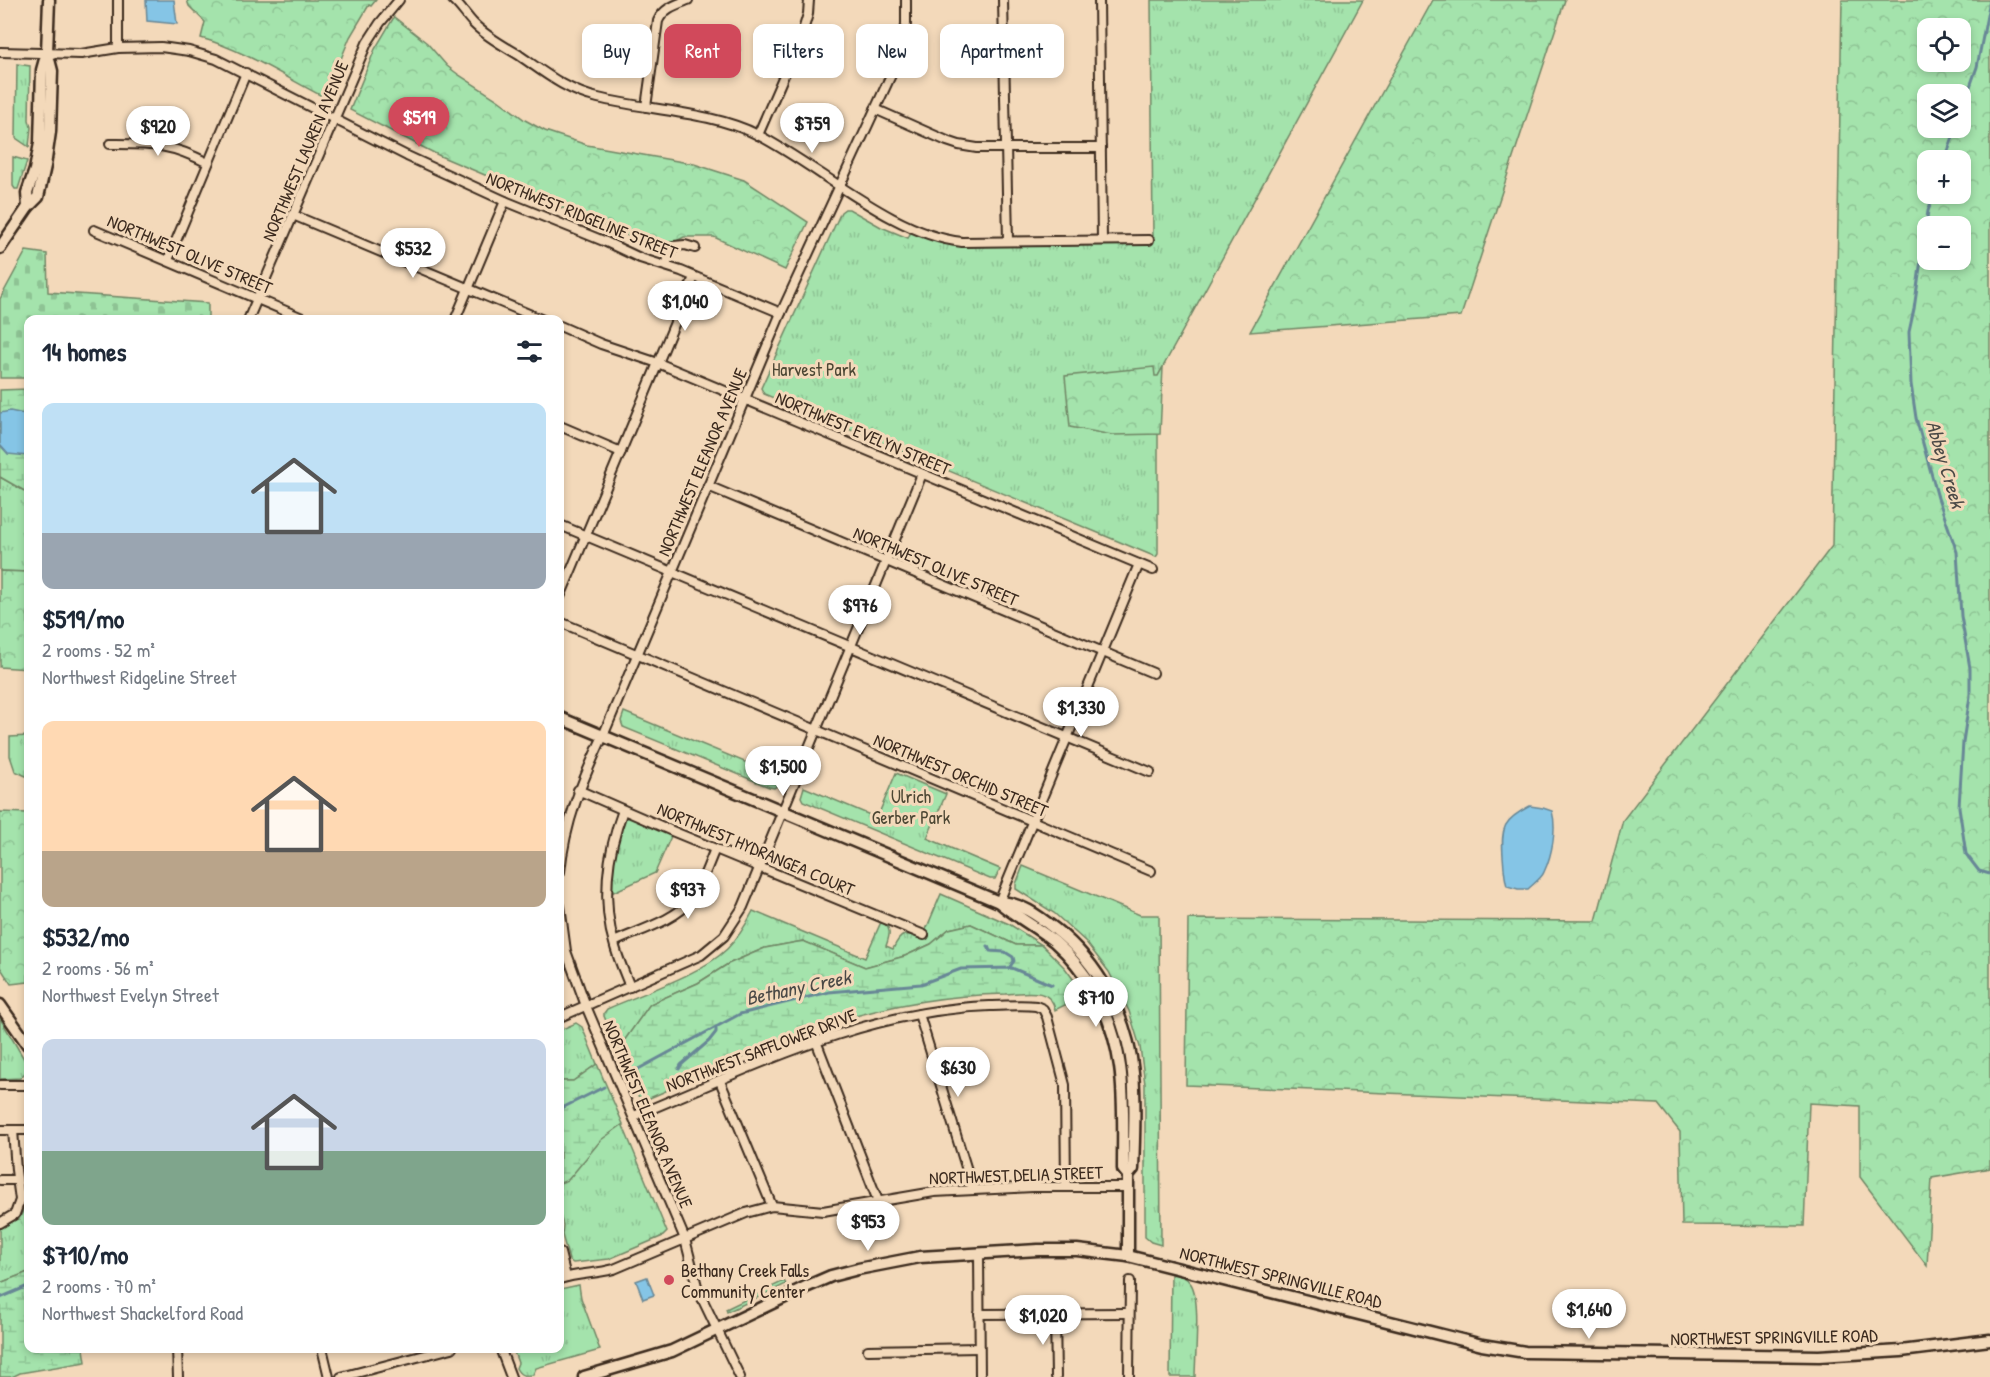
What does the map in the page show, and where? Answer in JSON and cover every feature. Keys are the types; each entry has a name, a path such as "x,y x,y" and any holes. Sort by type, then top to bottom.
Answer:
{"street":[{"path":"0,249 27,207 27,193 39,152 42,70 47,52 49,0"},
{"path":"118,0 118,48"},
{"name":"NORTHWEST LAUREN AVENUE","path":"250,315 368,43 380,23 399,0"},
{"path":"453,0 482,31 558,83 597,98 705,118 758,135 913,228 936,237 962,242 1149,240"},
{"path":"646,108 661,14 688,0"},
{"path":"758,135 802,34 808,14 809,0"},
{"name":"NORTHWEST ELEANOR AVENUE","path":"564,841 578,790 603,736 744,399 903,48 906,0"},
{"path":"1003,0 1008,241"},
{"path":"1099,0 1102,240"},
{"name":"NORTHWEST RIDGELINE STREET","path":"0,52 81,54 118,48 161,47 189,51 216,59 407,156 505,201 640,258 666,266 781,313"},
{"path":"168,260 246,73"},
{"path":"875,109 959,145 976,148 1101,148"},
{"path":"110,144 158,144 171,147 208,163"},
{"path":"457,315 505,201"},
{"path":"293,215 531,315"},
{"name":"NORTHWEST OLIVE STREET","path":"94,230 296,315"},
{"path":"666,266 670,249 674,246 685,245 695,248"},
{"path":"564,587 694,277"},
{"name":"NORTHWEST EVELYN STREET","path":"564,328 601,344 658,363 1153,570"},
{"path":"564,428 621,452"},
{"path":"564,1015 694,959 713,946 735,922 922,474"},
{"name":"NORTHWEST OLIVE STREET","path":"708,486 1153,674"},
{"path":"564,527 1150,772"},
{"path":"999,902 1138,564"},
{"name":"NORTHWEST ORCHID STREET","path":"564,624 1151,871"},
{"path":"564,720 999,902 1014,903 1044,920 1065,936 1083,955 1101,980 1126,1036 1133,1073 1134,1169 1128,1181 1128,1256"},
{"name":"NORTHWEST HYDRANGEA COURT","path":"578,790 924,935"},
{"path":"623,810 610,852 607,883 610,927 630,987"},
{"path":"614,942 667,919 686,906 696,891 715,849"},
{"name":"NORTHWEST ELEANOR AVENUE","path":"564,936 566,951 586,1006 685,1239 698,1290 740,1377"},
{"path":"0,1005 24,1039"},
{"name":"NORTHWEST SAFFLOWER DRIVE","path":"634,1116 816,1041 870,1024 968,1007 1030,1005 1042,1009 1047,1017 1065,1084 1066,1187"},
{"path":"919,1014 973,1190"},
{"path":"816,1041 878,1200"},
{"path":"720,1081 772,1206"},
{"path":"0,1085 24,1085"},
{"path":"0,1130 24,1130"},
{"path":"0,1223 12,1217 18,1210 20,1200 13,1130"},
{"path":"0,1180 17,1180"},
{"name":"NORTHWEST DELIA STREET","path":"564,1278 582,1273 608,1271 746,1213 772,1206 823,1211 924,1194 1066,1187 1128,1181"},
{"name":"NORTHWEST SPRINGVILLE ROAD","path":"584,1377 672,1351 798,1290 841,1273 920,1257 1068,1250 1128,1256 1482,1345 1525,1352 1825,1356 1901,1351 1990,1340"},
{"path":"979,1253 980,1377"},
{"path":"1129,1377 1130,1281"},
{"path":"979,1314 1129,1313"},
{"path":"1055,1315 1056,1377"},
{"path":"868,1350 979,1348"},
{"path":"177,1353 178,1377"},
{"path":"323,1353 329,1377"},
{"path":"341,1377 433,1353"},
{"path":"502,1353 511,1377"}],"green space":[{"path":"187,0 376,0 371,6 369,5 350,37 326,95 322,96 248,56 201,38 205,22 189,6"},
{"name":"Harvest Park","path":"1151,0 1363,0 1158,376 1155,434 1158,434 1158,554 1156,557 764,394 761,388 841,212 845,209 908,238 913,227 962,241 1153,239"},
{"path":"1433,0 1565,0 1461,316 1250,332"},
{"path":"1842,0 1990,0 1990,1168 1932,1178 1927,1266 1860,1177 1860,1106 1809,1103 1804,1226 1682,1225 1680,1132 1658,1104 1186,1085 1188,919 1596,921 1623,820 1832,546"},
{"path":"394,17 427,43 447,66 525,120 545,131 587,145 694,164 744,180 808,222 785,270 714,237 684,237 661,249 652,246 440,156 350,110 375,49"},
{"path":"17,64 30,66 29,147 16,138"},
{"path":"13,157 27,161 18,189 13,186"},
{"path":"26,251 47,254 48,292 208,303 208,315 24,315 24,378 0,378 0,299"},
{"path":"1154,367 1155,376 1158,376 1163,367 1160,434 1112,435 1070,427 1065,376"},
{"path":"24,389 24,491 0,477 0,390"},
{"path":"0,477 24,491 24,572 0,571"},
{"path":"0,571 24,572 24,669 0,667"},
{"path":"624,712 781,777 778,785 774,788 769,787 623,727 621,721"},
{"path":"24,736 24,775 15,771 10,756 10,737"},
{"name":"Ulrich Gerber Park","path":"896,773 946,794 927,838 1000,869 995,879 990,879 803,801 801,797 804,787 877,818"},
{"path":"0,812 24,813 24,982 11,984 0,967"},
{"path":"631,816 672,834 655,873 609,894 611,860 623,818"},
{"path":"1023,866 1140,915 1159,915 1161,1245 1145,1237 1145,1084 1140,1047 1129,1011 1109,972 1086,942 1054,913 1016,889"},
{"path":"941,894 1009,924 1042,945 1016,945 971,924 949,929 931,944 905,956 865,967 803,941 765,948 728,964 698,983 650,1004 622,1044 617,1046 604,1016 607,1009 670,983 716,958 735,940 753,911 865,958 881,922 887,926 889,932 886,946 893,949 904,935 922,939"},
{"path":"971,924 1016,945 1042,945 1065,968 1085,995 1055,1010 1048,997 1028,992 942,998 901,1005 814,1029 645,1100 638,1096 617,1046 622,1044 650,1004 698,983 728,964 765,948 803,941 865,967 905,956 931,944 949,929"},
{"path":"0,1018 24,1059 24,1074 20,1078 0,1079"},
{"path":"576,1023 582,1027 597,1064 573,1081 564,1081 564,1028"},
{"path":"597,1064 623,1124 601,1140 568,1180 564,1182 564,1081 573,1081"},
{"path":"621,1121 667,1232 663,1236 609,1259 573,1263 569,1260 564,1242 564,1157"},
{"path":"24,1209 24,1274 0,1283 0,1228 19,1219"},
{"path":"1171,1273 1187,1279 1194,1292 1197,1315 1195,1377 1170,1377"},
{"path":"24,1274 24,1353 85,1353 86,1362 20,1373 12,1377 0,1377 0,1283"},
{"path":"784,1281 786,1284 727,1312 726,1309"},
{"path":"579,1285 581,1298 600,1350 536,1368 533,1375 521,1374 516,1368 518,1363 514,1353 564,1353 564,1288"}],"water":[{"path":"146,0 174,0 177,24 147,21"},
{"path":"10,411 24,414 24,456 8,454 0,445 0,413"},
{"path":"1530,806 1552,811 1553,842 1544,872 1528,889 1518,889 1507,886 1506,882 1502,846 1504,831 1509,820"},
{"path":"647,1277 654,1295 643,1299 636,1281"}],"waterway":[{"name":"Abbey Creek","path":"1971,84 1977,67 1990,0"},
{"name":"Abbey Creek","path":"1948,150 1953,138"},
{"name":"Abbey Creek","path":"1930,204 1909,332 1911,384 1916,418 1938,498 1957,552 1961,616 1970,668 1970,696 1963,742 1959,807 1966,854 1979,871 1990,874"},
{"path":"988,946 990,951 1005,952 1013,957 1014,961 1009,968"},
{"name":"Bethany Creek","path":"631,1073 740,1014 829,992 921,984 961,969 1012,968 1052,985"},
{"path":"679,1069 709,1041 716,1032 716,1027"},
{"name":"Bethany Creek","path":"564,1107 604,1087"},
{"name":"Bethany Creek","path":"0,1298 24,1288"}],"place":[{"name":"Bethany Creek Falls Community Center","path":"669,1280"}]}
